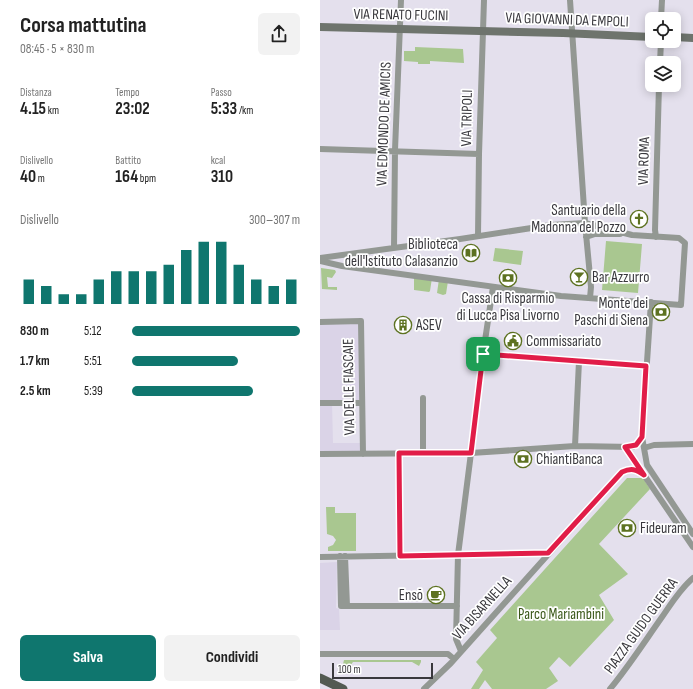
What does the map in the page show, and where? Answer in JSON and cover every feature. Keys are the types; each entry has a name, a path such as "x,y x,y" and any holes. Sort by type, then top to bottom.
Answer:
{"main road":[{"name":"VIA RENATO FUCINI","path":"320,27 482,31"},
{"name":"VIA GIOVANNI DA EMPOLI","path":"482,31 645,37"},
{"path":"681,37 693,38"},
{"path":"320,678 343,689"}],"street":[{"name":"VIA EDMONDO DE AMICIS","path":"394,248 395,150 401,0"},
{"name":"VIA TRIPOLI","path":"478,236 482,31 484,0"},
{"path":"570,0 586,237 591,287 590,298"},
{"path":"661,12 662,0"},
{"name":"VIA ROMA","path":"656,236 659,92"},
{"path":"320,148 479,154"},
{"path":"320,259 551,225 585,223 632,235"},
{"path":"320,259 342,266 493,287 590,298 681,305 686,245 684,241 679,238 632,235 595,234 586,237"},
{"path":"461,651 456,639 458,555 483,354 493,287"},
{"path":"651,302 642,437 647,465 693,534"},
{"name":"VIA DELLE FIASCAIE","path":"320,322 361,321 363,454"},
{"path":"483,354 646,366"},
{"path":"575,446 579,361"},
{"path":"423,398 423,453"},
{"path":"320,403 362,403"},
{"path":"320,454 471,453 575,446 625,447 633,446 638,443 642,437"},
{"path":"644,448 654,445 693,444"},
{"path":"625,447 693,547"},
{"path":"399,453 400,556"},
{"name":"VIA BISARNELLA","path":"424,689 454,659 622,472 630,468 644,475"},
{"path":"320,557 548,553"},
{"path":"343,556 341,606 457,606"},
{"name":"PIAZZA GUIDO GUERRA","path":"610,689 621,676 677,596 693,578"},
{"path":"320,654 448,654 454,659"}],"shaded area":[{"path":"361,321 362,403 332,403 333,443 363,443 363,454 320,454 320,322"},
{"path":"337,562 336,608 339,609 340,630 320,630 320,563"}],"green space":[{"path":"415,47 463,49 464,63 430,61 430,64 418,64 418,62 404,61 404,51 415,51"},
{"path":"606,241 642,244 638,293 602,290"},
{"path":"495,248 523,251 521,265 493,261"},
{"path":"321,268 335,270 336,272 332,278 327,277 328,287 337,287 337,290 322,289"},
{"path":"414,276 432,278 429,292 414,290"},
{"path":"439,279 448,281 446,294 443,295 437,293"},
{"name":"Parco Mariambini","path":"627,478 643,478 650,489 599,544 628,574 599,595 614,620 570,667 559,657 549,668 558,681 546,689 492,689 485,680 479,689 471,689 483,670 476,662 497,638 490,630"},
{"path":"326,507 335,507 335,513 356,513 356,551 328,551 328,547 333,545 336,540 333,536 327,534"},
{"path":"344,660 421,660 421,662 419,666 412,662 353,662 350,666 347,666 343,664"}],"place":[{"name":"Santuario della Madonna del Pozzo","path":"639,219"},
{"name":"Biblioteca dell'Istituto Calasanzio","path":"471,253"},
{"name":"Bar Azzurro","path":"579,277"},
{"name":"Cassa di Risparmio di Lucca Pisa Livorno","path":"508,278"},
{"name":"Monte dei Paschi di Siena","path":"661,312"},
{"name":"ASEV","path":"403,325"},
{"name":"Commissariato","path":"513,341"},
{"name":"ChiantiBanca","path":"523,459"},
{"name":"Fideuram","path":"627,528"},
{"name":"Ensō","path":"436,595"}],"route":[{"path":"483,354 646,366 642,437 636,445 625,447 644,475 630,468 622,472 548,553 400,556 399,453 471,453 483,354"}]}
